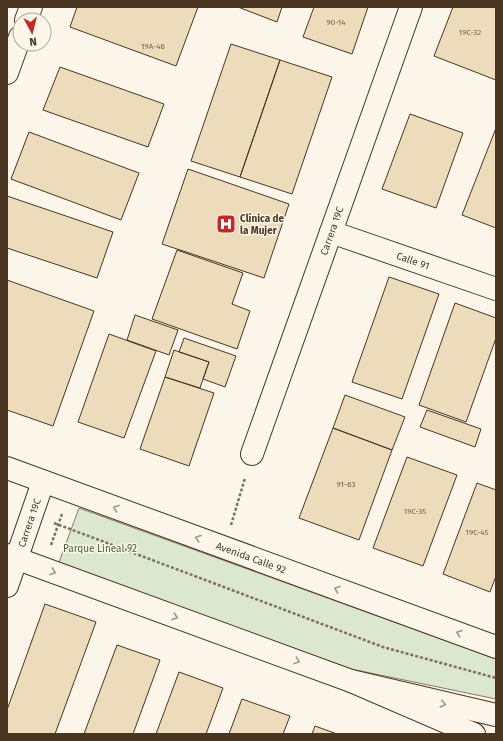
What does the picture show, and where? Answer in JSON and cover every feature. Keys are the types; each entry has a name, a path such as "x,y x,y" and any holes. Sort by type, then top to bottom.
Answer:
{"main road":[{"name":"Carrera 19C","path":"252,454 411,7"},
{"path":"7,73 15,52"},
{"name":"Calle 91","path":"331,232 496,289"},
{"name":"Avenida Calle 92","path":"7,468 496,647"},
{"name":"Carrera 19C","path":"7,586 12,557 32,514 43,482"},
{"path":"12,557 351,681 474,734"},
{"path":"351,681 496,715"}],"path":[{"path":"224,548 252,454"},
{"path":"42,568 70,492"},
{"path":"32,514 383,647 496,678"}],"green space":[{"name":"Parque Lineal 92","path":"79,508 496,659 496,699 351,669 58,565"}],"building":[{"path":"77,7 198,7 176,66 70,27"},
{"path":"238,7 282,7 277,22"},
{"path":"314,7 368,7 352,54 303,37"},
{"path":"453,7 496,7 496,80 434,56"},
{"path":"231,44 280,60 240,177 191,161"},
{"path":"280,60 332,77 292,194 240,177"},
{"path":"60,67 164,104 148,147 43,110"},
{"path":"410,114 463,133 436,208 382,189"},
{"path":"496,128 496,228 462,215"},
{"path":"29,132 139,173 121,220 11,179"},
{"name":"Clínica de la Mujer","path":"188,169 289,204 264,278 162,244"},
{"path":"7,196 113,232 97,278 7,248"},
{"path":"177,250 243,273 232,304 250,311 237,349 152,319"},
{"path":"389,277 439,294 402,399 352,382"},
{"path":"7,280 94,311 53,426 7,410"},
{"path":"455,303 496,318 496,338 466,422 419,405"},
{"path":"135,315 178,330 169,355 127,340"},
{"path":"109,334 156,351 124,438 78,422"},
{"path":"184,338 236,356 225,387 203,379 209,362 179,352"},
{"path":"174,350 209,362 200,388 165,377"},
{"path":"165,377 214,393 189,466 140,449"},
{"path":"345,395 405,417 392,450 333,428"},
{"path":"427,410 481,429 475,447 420,427"},
{"path":"333,428 392,450 359,540 299,518"},
{"path":"407,457 457,475 423,566 373,548"},
{"path":"477,483 496,490 496,576 490,592 443,574"},
{"path":"45,604 96,622 55,734 7,734 7,710"},
{"path":"117,645 160,660 133,734 84,734"},
{"path":"179,672 223,688 206,734 156,734"},
{"path":"242,699 290,716 283,734 229,734"},
{"path":"315,726 337,734 312,734"}],"place":[{"name":"Clínica de la Mujer","path":"226,224"}]}
